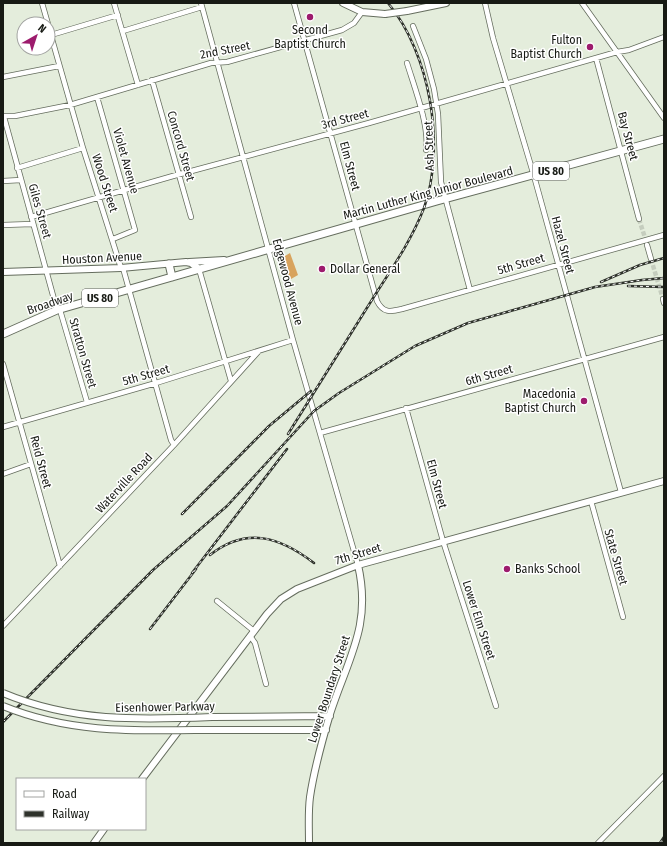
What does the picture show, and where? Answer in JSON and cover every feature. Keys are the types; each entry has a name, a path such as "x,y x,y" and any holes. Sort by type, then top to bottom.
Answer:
{"main road":[{"name":"Martin Luther King Junior Boulevard","path":"199,269 664,139"},
{"path":"169,264 172,277"},
{"name":"Broadway","path":"3,334 59,310 199,269"}],"street":[{"name":"Wood Street","path":"42,3 46,16"},
{"path":"114,3 138,84"},
{"name":"Elm Street","path":"294,3 377,301 384,310"},
{"path":"343,3 362,12 385,14 446,3"},
{"name":"Hazel Street","path":"485,3 506,84 534,176 583,359 621,492"},
{"path":"582,3 664,118"},
{"path":"123,31 201,5"},
{"name":"Edgewood Avenue","path":"201,5 293,340 358,565"},
{"name":"2nd Street","path":"3,116 15,116 70,105 217,62 227,62 305,42 346,28 354,23 362,12"},
{"path":"56,34 118,15"},
{"name":"Ash Street","path":"413,26 430,72 436,104 440,172 470,290"},
{"name":"3rd Street","path":"30,217 179,174 330,134 617,52 629,50 664,37"},
{"name":"Wood Street","path":"56,54 98,197 130,290 171,440 174,445"},
{"name":"Bay Street","path":"596,58 640,219"},
{"name":"Ash Street","path":"407,63 420,108 427,140 426,150"},
{"path":"3,77 59,66"},
{"name":"Concord Street","path":"152,80 191,217"},
{"name":"Violet Avenue","path":"97,97 135,230 113,239"},
{"name":"Giles Street","path":"3,116 32,224 59,310"},
{"path":"17,168 83,148"},
{"path":"3,181 21,180"},
{"path":"3,225 32,224"},
{"name":"5th Street","path":"384,310 387,312 402,309 664,235"},
{"path":"647,246 651,259"},
{"name":"Houston Avenue","path":"3,272 122,268 232,259"},
{"path":"186,262 191,263 199,269 231,381"},
{"name":"Stratton Street","path":"59,310 87,402"},
{"name":"6th Street","path":"320,433 664,337"},
{"name":"5th Street","path":"3,427 156,383 293,340"},
{"name":"Waterville Road","path":"3,626 174,445 258,352"},
{"name":"Reid Street","path":"3,364 60,566"},
{"name":"Elm Street","path":"406,408 443,541"},
{"path":"3,474 31,464"},
{"name":"7th Street","path":"143,778 250,636 275,605 289,593 310,582 358,565 664,481"},
{"name":"State Street","path":"591,501 623,617"},
{"name":"Lower Elm Street","path":"443,541 496,706"},
{"name":"Lower Boundary Street","path":"310,843 310,798 326,730 360,631 363,606 358,565"},
{"path":"217,601 254,631"},
{"path":"250,636 255,643 266,684"},
{"name":"Eisenhower Parkway","path":"3,693 37,705 88,717 125,720 212,717 330,716"},
{"name":"Eisenhower Parkway","path":"3,706 47,720 90,729 135,732 202,730 326,730"},
{"path":"598,843 664,776"},
{"path":"94,843 103,830"}],"shaded area":[{"path":"290,253 298,275 291,279 286,275 280,259"}],"tunnel":[{"path":"639,219 647,244"},
{"path":"651,259 663,299"}],"railway":[{"path":"288,434 408,242 424,208 430,183 434,157 433,129 430,101 424,73 403,24 388,3"},
{"path":"601,282 640,265 664,258"},
{"path":"3,722 153,570 227,506 314,411 339,393 415,346 468,323 595,287 664,278"},
{"path":"628,286 664,287"},
{"path":"182,514 269,426 311,391"},
{"path":"192,573 287,449"},
{"path":"210,555 237,540 263,538 276,541 289,547 314,563"},
{"path":"150,629 196,569"},
{"path":"660,843 664,837"}],"place":[{"name":"Second Baptist Church","path":"310,17"},
{"name":"Fulton Baptist Church","path":"590,47"},
{"name":"Dollar General","path":"322,269"},
{"name":"Macedonia Baptist Church","path":"584,401"},
{"name":"Banks School","path":"507,569"}]}
